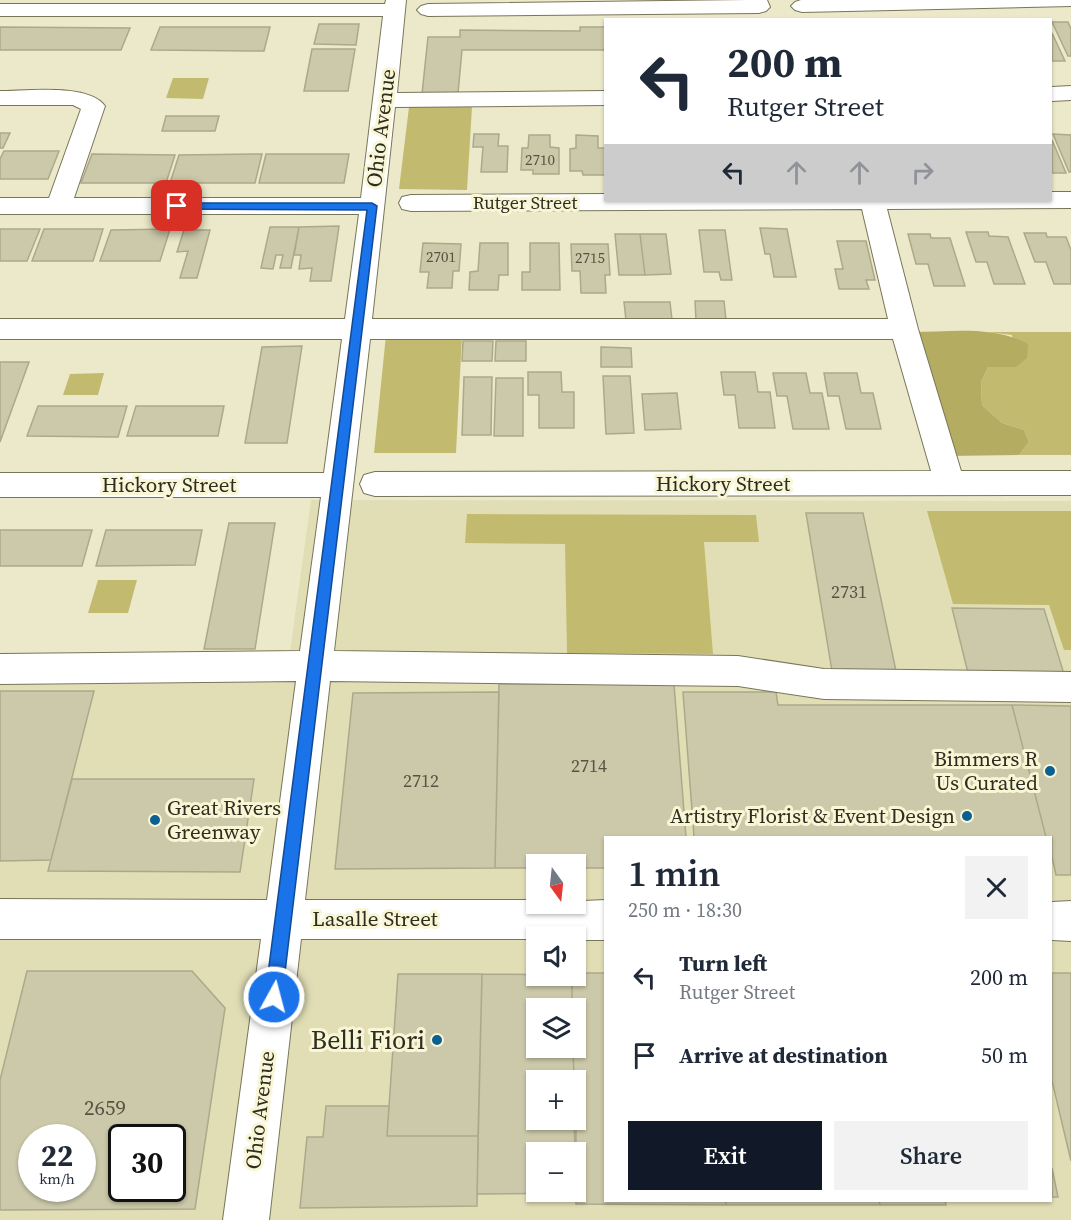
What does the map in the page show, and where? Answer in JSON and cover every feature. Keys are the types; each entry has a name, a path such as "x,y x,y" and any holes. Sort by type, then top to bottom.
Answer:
{"street":[{"path":"802,6 1071,0"},
{"path":"428,10 758,3"},
{"path":"0,10 107,5 396,5"},
{"name":"Ohio Avenue","path":"246,1220 396,5"},
{"path":"1052,94 1071,93"},
{"path":"0,98 77,98 93,106 59,206"},
{"path":"384,100 604,98"},
{"name":"Rutger Street","path":"1052,200 1071,200"},
{"path":"873,201 904,329 950,483"},
{"name":"Rutger Street","path":"411,203 873,201"},
{"path":"0,206 372,206"},
{"path":"0,329 904,329"},
{"name":"Hickory Street","path":"375,484 1071,483"},
{"name":"Hickory Street","path":"0,485 338,484"},
{"path":"0,669 315,666 738,671 824,684 1071,687"},
{"name":"Lasalle Street","path":"0,919 604,920"},
{"path":"1052,921 1071,921"}],"shaded area":[{"path":"173,78 209,78 203,99 166,98"},
{"path":"409,107 472,107 467,190 399,189"},
{"path":"911,332 986,332 1015,338 1028,344 1027,358 1016,367 988,367 981,382 982,405 1002,423 1024,430 1029,442 1019,455 948,456"},
{"path":"987,332 1071,332 1071,455 1019,455 1029,442 1024,430 1002,423 982,405 981,382 988,367 1016,367 1012,335"},
{"path":"386,335 462,335 456,453 374,453"},
{"path":"104,373 98,395 63,395 70,374"},
{"path":"311,500 1071,501 1071,1220 0,1220 0,662 289,659"},
{"path":"927,511 1071,511 1071,650 1064,650 1049,605 953,604"},
{"path":"467,514 756,515 759,542 704,542 713,654 567,653 565,544 465,543"},
{"path":"98,580 137,580 128,613 88,613"}],"building":[{"path":"1052,22 1068,22 1071,29 1071,56 1068,56"},
{"path":"319,24 359,24 356,45 314,44"},
{"path":"0,27 130,28 121,50 0,50"},
{"path":"160,27 270,27 264,51 151,50"},
{"path":"580,27 604,27 604,50 462,50 458,93 422,94 428,37 460,37 460,30 580,31"},
{"path":"1052,33 1065,61 1052,61"},
{"path":"312,49 355,49 348,91 304,91"},
{"path":"166,116 219,116 215,131 162,131"},
{"path":"0,133 10,133 3,148 0,148"},
{"path":"474,134 499,134 498,146 508,146 507,172 481,172 483,147 473,147"},
{"path":"1053,134 1071,135 1071,172 1069,172"},
{"path":"529,135 550,135 550,147 559,148 559,174 533,174 533,170 521,170 522,148 528,148"},
{"path":"576,135 598,136 598,148 604,148 604,175 583,175 582,171 570,171 570,149 576,148"},
{"path":"1052,140 1066,173 1052,173"},
{"path":"4,151 59,151 48,179 0,179 0,159"},
{"path":"92,154 175,155 166,183 81,183"},
{"path":"262,154 255,183 170,183 179,155"},
{"path":"266,154 349,154 344,183 259,183"},
{"path":"339,226 331,281 310,281 312,268 299,269 301,255 294,255 299,227"},
{"path":"270,227 299,227 291,268 280,268 283,255 276,255 273,269 261,268"},
{"path":"760,228 787,229 796,277 774,277 770,254 765,254"},
{"path":"0,229 40,229 27,261 0,261"},
{"path":"44,229 103,229 93,261 32,261"},
{"path":"170,229 160,261 100,261 111,230"},
{"path":"184,230 210,230 197,278 180,278 188,251 177,252"},
{"path":"699,230 725,230 732,280 721,280 719,272 704,272"},
{"path":"966,232 988,232 989,236 1008,237 1025,284 994,284 987,262 976,262"},
{"path":"1024,233 1046,233 1047,237 1066,237 1071,250 1071,284 1054,284 1046,262 1035,262"},
{"path":"615,234 640,234 645,275 619,275"},
{"path":"640,234 666,234 671,274 645,275"},
{"path":"908,234 930,234 931,238 950,238 965,286 934,286 928,264 916,264"},
{"path":"837,241 866,241 875,280 866,280 869,289 839,289 835,269 843,269"},
{"path":"423,243 461,244 459,271 453,271 452,288 427,288 429,272 420,272"},
{"path":"480,243 508,243 508,275 499,275 498,290 469,290 470,272 478,271"},
{"path":"530,243 559,243 560,290 522,290 522,272 530,272"},
{"path":"571,244 608,244 610,275 605,275 606,293 581,293 580,271 572,271"},
{"path":"695,301 724,301 726,320 696,320"},
{"path":"624,302 670,302 672,320 626,320"},
{"path":"463,341 493,341 492,361 462,361"},
{"path":"496,341 526,341 526,361 495,361"},
{"path":"302,346 287,443 245,443 262,347"},
{"path":"601,347 631,348 632,367 601,367"},
{"path":"0,362 29,362 0,442"},
{"path":"528,372 561,372 562,392 574,392 574,428 539,428 539,395 528,395"},
{"path":"721,372 755,372 758,392 770,392 775,428 739,428 735,395 724,395"},
{"path":"773,373 806,373 810,393 822,393 829,429 793,429 787,396 777,396"},
{"path":"824,373 857,373 861,393 873,393 881,429 846,429 839,396 828,396"},
{"path":"603,376 630,376 634,433 606,434"},
{"path":"464,377 492,377 491,435 462,435"},
{"path":"496,378 523,378 523,436 494,436"},
{"path":"677,393 681,429 645,430 642,394"},
{"path":"38,406 127,406 118,437 27,436"},
{"path":"136,406 224,406 218,436 127,436"},
{"path":"806,513 863,513 896,671 832,671"},
{"path":"229,523 275,523 255,649 204,649"},
{"path":"0,530 92,530 82,566 0,566"},
{"path":"106,530 202,530 195,565 96,566"},
{"path":"952,608 1044,609 1064,674 968,673"},
{"path":"499,684 674,684 686,836 604,836 604,868 586,868 586,854 526,854 526,868 495,868"},
{"path":"0,691 94,691 51,860 0,861"},
{"path":"499,692 495,868 335,869 353,693"},
{"path":"683,692 776,692 778,705 1012,705 1046,836 694,836"},
{"name":"Bimmers R Us Curated","path":"1012,705 1071,706 1071,875 1056,875 1052,857 1052,836 1046,836"},
{"name":"Great Rivers Greenway","path":"72,779 254,779 240,872 48,871"},
{"path":"27,971 192,971 225,1008 195,1209 0,1210 0,1080"},
{"path":"586,973 604,973 604,1202 726,1202 726,1205 576,1204 576,1202 586,1202 586,1142 576,1142 576,1130 586,1130 586,1070 574,1070 573,1058 586,1058 586,998 572,998 572,986 586,986"},
{"path":"1052,973 1071,973 1071,1161 1052,1081"},
{"name":"Belli Fiori","path":"398,974 482,974 478,1136 387,1136"},
{"path":"482,974 526,974 526,986 572,986 572,998 526,998 526,1058 573,1058 574,1070 526,1070 526,1130 574,1130 575,1142 526,1142 526,1194 477,1194"},
{"path":"326,1106 389,1106 387,1136 478,1136 477,1206 300,1208 307,1137 323,1137"},
{"path":"1052,1168 1058,1197 1052,1197"},
{"path":"726,1202 879,1202 880,1205 726,1205"},
{"path":"879,1202 945,1202 946,1205 880,1205"}],"place":[{"name":"Bimmers R Us Curated","path":"1050,771"},
{"name":"Artistry Florist & Event Design","path":"967,816"},
{"name":"Great Rivers Greenway","path":"155,820"},
{"name":"Belli Fiori","path":"437,1040"}],"route":[{"path":"177,206 372,206 274,997"}]}
